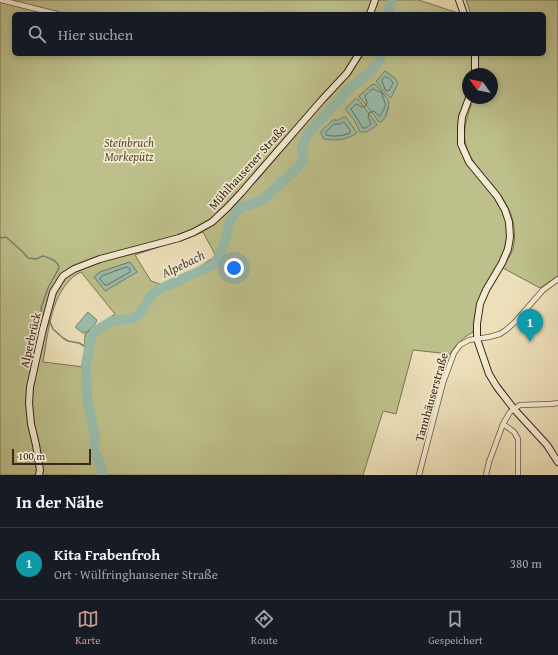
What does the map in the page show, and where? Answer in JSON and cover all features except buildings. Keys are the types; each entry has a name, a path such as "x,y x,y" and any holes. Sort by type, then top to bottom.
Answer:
{"main road":[{"path":"371,12 375,0"},
{"path":"459,0 463,12"},
{"name":"Mühlhausener Straße","path":"122,252 179,238 212,222 241,193 347,73 358,56"},
{"path":"475,56 475,68"},
{"path":"467,104 460,127 461,144 469,162 497,196 505,210 509,222 510,237 508,249 502,263 486,290 480,304 477,324 477,339 489,374 497,387 514,409 547,445 558,462"},
{"name":"Alperbrück","path":"39,475 38,458 31,424 29,403 30,387 53,292 63,276 74,269 122,252"}],"street":[{"path":"1,0 49,12"},
{"name":"Tannhäuserstraße","path":"420,475 443,383 454,353 460,345 469,340 500,334 506,330 543,290 558,279"},
{"path":"486,475 489,462 503,424 510,412 520,405 558,403"},
{"path":"503,424 514,432 518,439 518,475"}],"green space":[{"name":"Steinbruch Morkepütz","path":"0,0 419,0 455,12 12,12 12,56 473,56 472,68 462,68 462,104 464,104 460,116 460,145 503,211 507,222 508,237 499,262 478,303 473,332 460,342 450,354 413,350 396,414 383,411 363,475 0,475","holes":["373,84 386,97 388,105 386,115 381,122 359,96","203,232 216,256 168,287 151,281 135,255","130,262 137,272 94,277 100,272","81,272 115,314 85,334 84,367 43,362 54,307 64,287 74,276"]},
{"path":"466,0 558,0 558,276 540,288 503,268 513,249 515,238 512,217 498,191 472,159 466,145 465,129 472,104 498,104 498,68 478,68 479,56 546,56 546,12 470,12"}],"water":[{"path":"385,71 395,78 398,83 391,98 376,81"},
{"path":"373,84 376,85 389,101 386,115 381,122 379,122 359,96"},
{"path":"356,98 377,125 367,132 360,132 354,120 346,110 346,108"},
{"path":"346,117 357,133 341,139 324,139 321,131 333,120 339,120"},
{"path":"130,262 137,272 105,291 94,277 100,272"},
{"path":"88,312 97,320 92,328 83,333 76,328 76,326"}],"waterway":[{"name":"Alpebach","path":"389,12 392,0"},
{"name":"Alpebach","path":"102,475 102,469 94,449 95,437 87,397 86,365 91,337 97,330 112,321 133,318 139,315 150,297 158,290 213,265 225,242 229,223 233,216 241,207 250,205 265,198 297,168 303,161 302,148 307,135 339,101 347,90 371,71 381,56"},
{"path":"0,238 6,237 28,258 36,259 43,256 57,263 59,268 48,288 41,308 42,315"},
{"path":"49,320 53,329 63,338 68,341 79,343 89,349"}],"place":[{"name":"Kita Frabenfroh","path":"530,342"}]}
